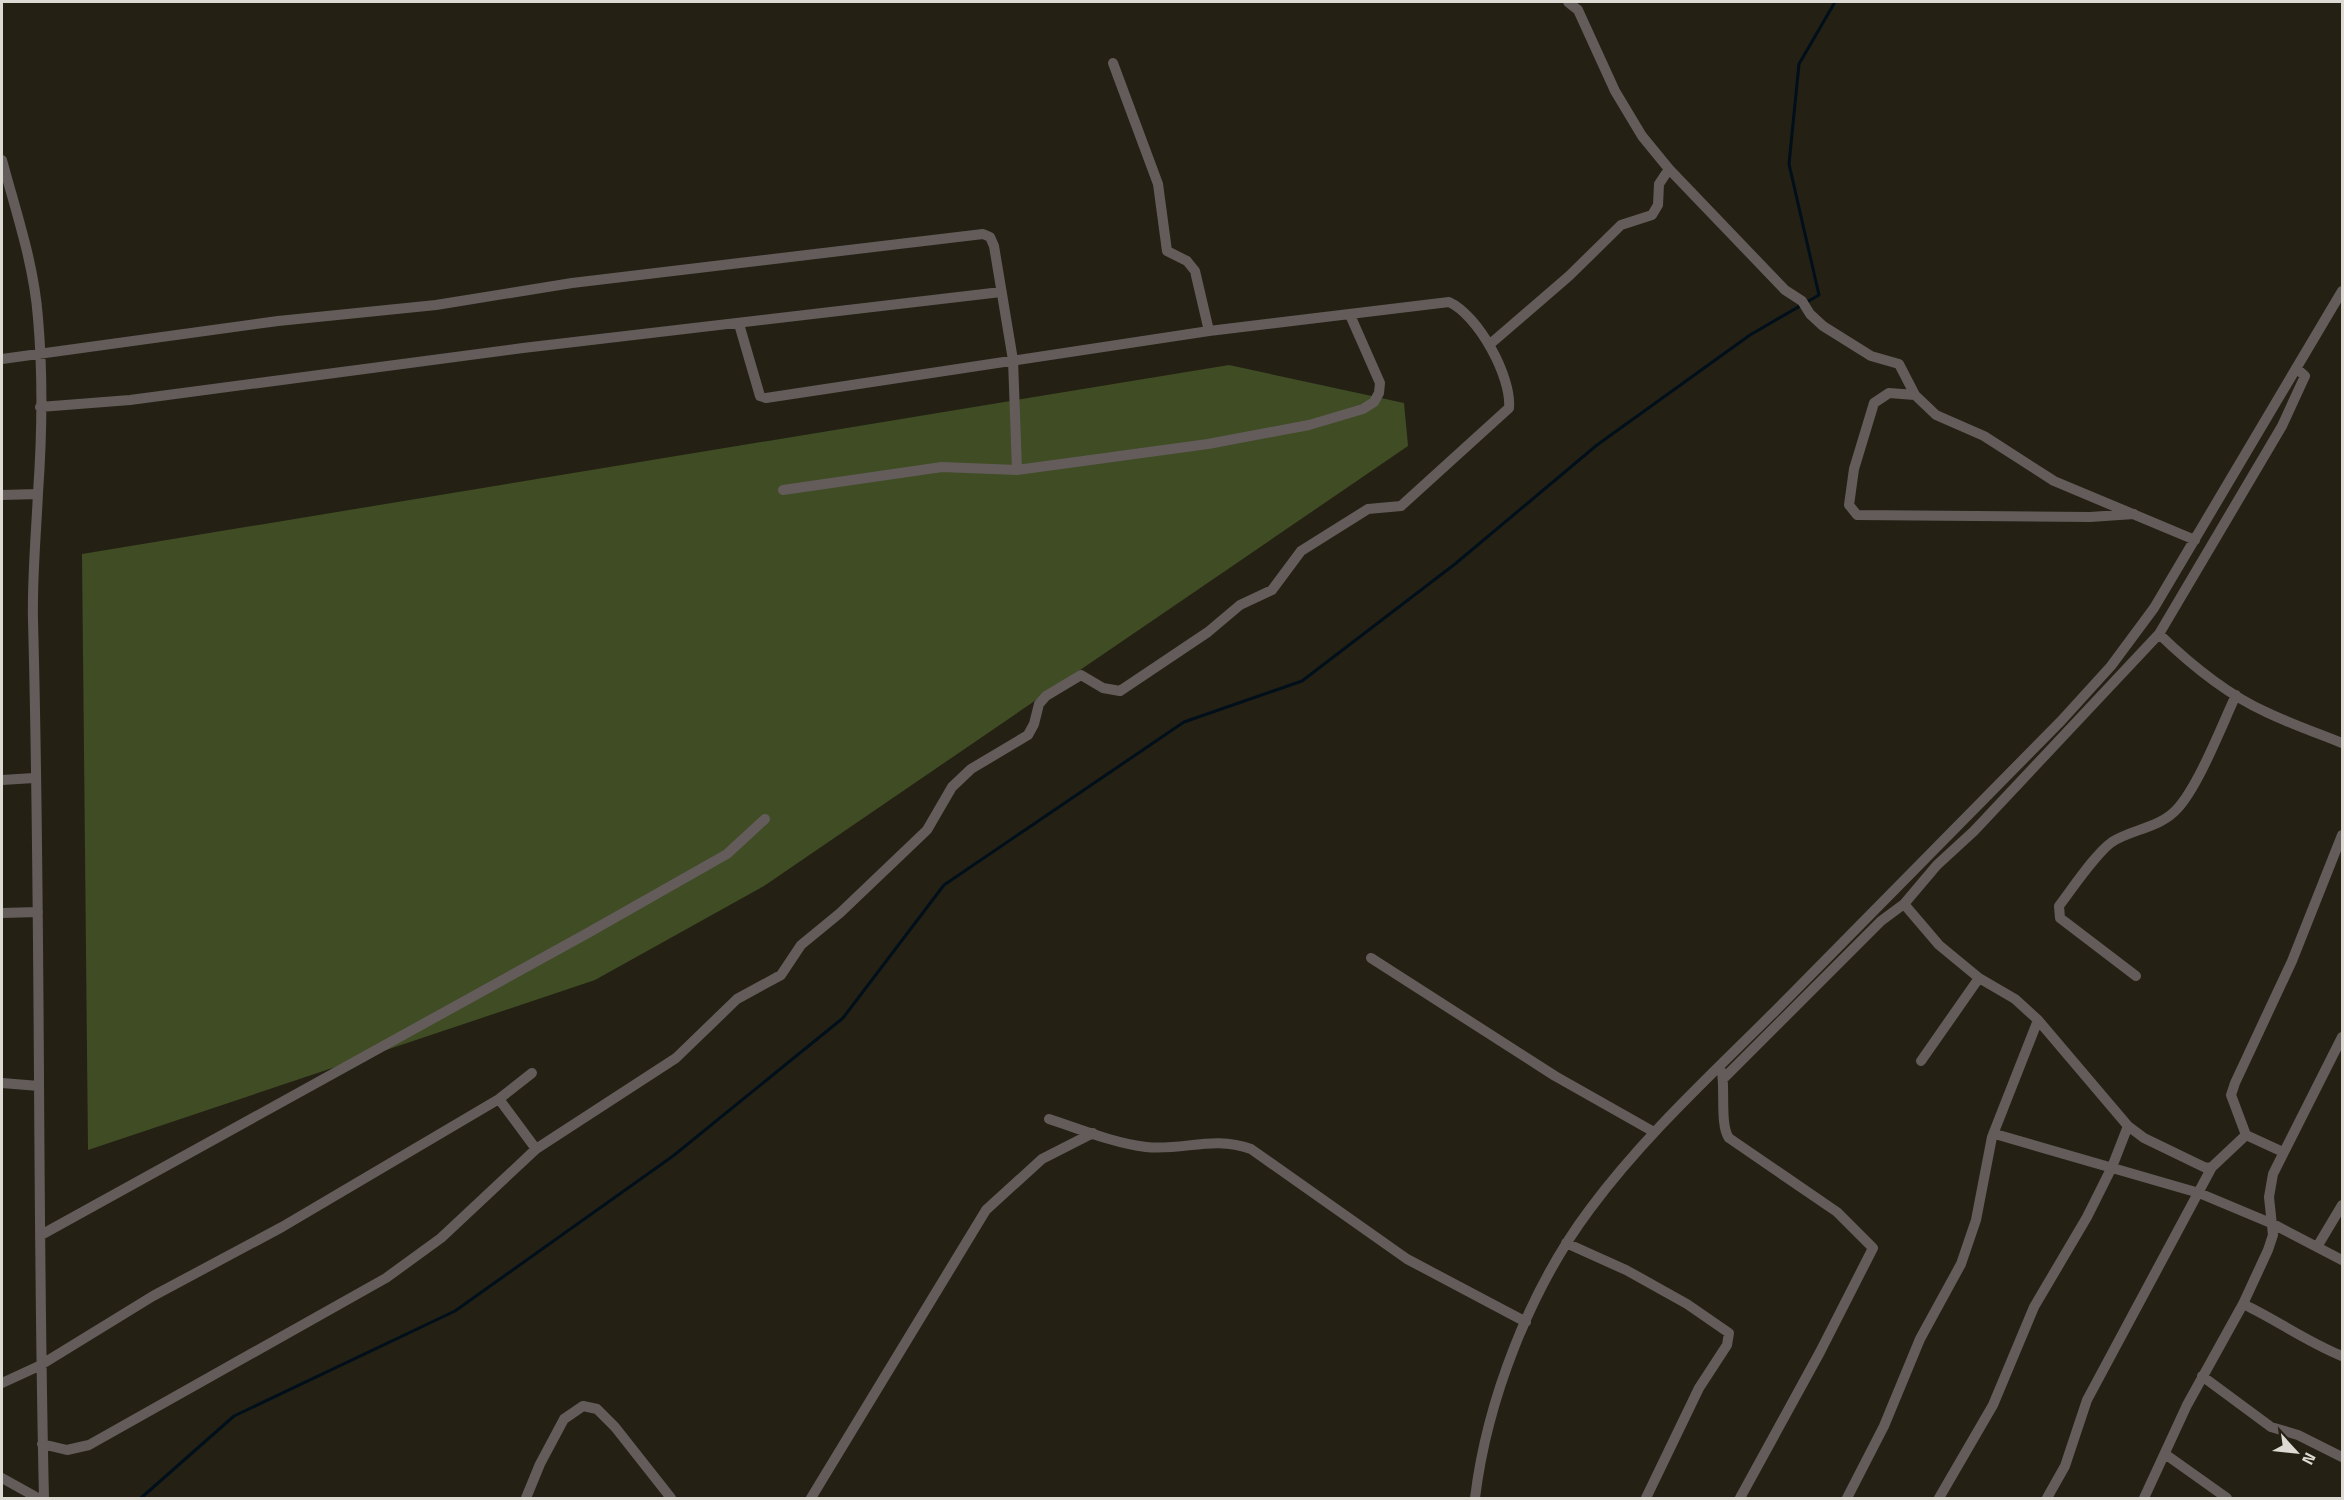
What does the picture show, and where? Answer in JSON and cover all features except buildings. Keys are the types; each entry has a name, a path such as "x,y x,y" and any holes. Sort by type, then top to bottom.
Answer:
{"street":[{"path":"1568,2 1578,10 1615,91 1642,136 1668,169 1785,290 1802,301 1810,314 1838,337 1871,356 1899,364 1915,395 1936,415 1984,436 2054,481 2195,540"},
{"path":"1113,63 1158,184 1167,251 1187,261 1196,271 1209,331"},
{"path":"2,160 27,253 38,314 40,354 38,494 34,529 34,778 38,912 41,1234 39,1366 44,1498"},
{"path":"1489,345 1569,276 1615,229 1652,216 1658,206 1659,184 1668,169"},
{"path":"2,359 278,321 436,305 572,283 983,234 990,237 994,246 1012,360 1017,470"},
{"path":"1475,1498 1491,1414 1526,1322 1566,1243 1590,1208 1654,1132 2097,682 2154,608 2343,291"},
{"path":"40,407 130,400 523,348 1001,292"},
{"path":"42,1444 66,1450 88,1445 386,1278 441,1238 536,1149 676,1058 737,999 781,975 801,945 840,913 927,830 952,787 971,769 1028,735 1034,724 1038,704 1046,696 1081,675 1103,688 1120,691 1208,632 1240,605 1272,590 1301,551 1368,509 1401,506 1509,408 1510,397 1494,353 1458,306 1449,302 1209,331 766,398 759,396 739,324"},
{"path":"783,490 942,467 1017,470 1208,444 1309,425 1363,409 1374,402 1379,393 1380,383 1350,315"},
{"path":"1723,1078 1881,921 1904,904 1937,865 1974,831 2159,634 2287,416 2305,376 2296,368"},
{"path":"1915,395 1889,393 1874,403 1851,484 1848,505 1857,515 2090,517 2134,514"},
{"path":"2,495 38,494"},
{"path":"2159,634 2183,657 2236,695 2265,712 2343,743"},
{"path":"2136,976 2060,918 2059,906 2109,844 2126,834 2157,823 2176,810 2201,769 2236,695"},
{"path":"2,780 34,778"},
{"path":"41,1234 477,996 727,854 765,819"},
{"path":"2283,1152 2246,1135 2231,1095 2292,961 2343,835"},
{"path":"1904,904 1939,945 1979,978 2015,999 2038,1020 2128,1126 2144,1138 2202,1166 2212,1167"},
{"path":"2,914 38,912"},
{"path":"1371,958 1555,1076 1654,1132"},
{"path":"1921,1060 1979,978"},
{"path":"1847,1498 1884,1426 1920,1339 1961,1264 1976,1220 1992,1137 2038,1020"},
{"path":"2144,1498 2202,1376 2243,1304 2268,1250 2273,1235 2269,1189 2283,1152 2341,1044"},
{"path":"1721,1066 1724,1126 1729,1138 1837,1212 1871,1243 1873,1248 1820,1352 1740,1498"},
{"path":"2,1383 39,1366 153,1296 282,1227 500,1098 532,1072"},
{"path":"2,1083 39,1086"},
{"path":"500,1098 536,1149"},
{"path":"1049,1119 1147,1147 1176,1147 1213,1141 1237,1144 1251,1149 1407,1259 1526,1322"},
{"path":"1939,1498 1993,1405 2034,1307 2087,1217 2112,1167 2128,1126"},
{"path":"811,1498 986,1210 1042,1160 1093,1133"},
{"path":"1995,1134 2199,1193 2272,1224 2343,1260"},
{"path":"2047,1498 2065,1466 2087,1400 2212,1167 2246,1135"},
{"path":"2318,1247 2343,1205"},
{"path":"1566,1243 1626,1270 1686,1304 1729,1333 1727,1345 1699,1388 1646,1498"},
{"path":"2243,1304 2274,1319 2302,1338 2343,1356"},
{"path":"2202,1376 2271,1427 2306,1438 2343,1457"},
{"path":"526,1498 540,1464 564,1419 583,1407 597,1409 615,1427 671,1498"},
{"path":"2165,1454 2228,1498"},
{"path":"2,1478 38,1498"}],"green space":[{"path":"1229,365 1404,403 1408,446 764,886 595,980 88,1150 82,554"}],"waterway":[{"path":"141,1498 234,1416 455,1311 673,1156 843,1018 944,885 1184,722 1302,681 1455,564 1597,445 1750,335 1819,295 1789,164 1799,64 1835,2"}]}
